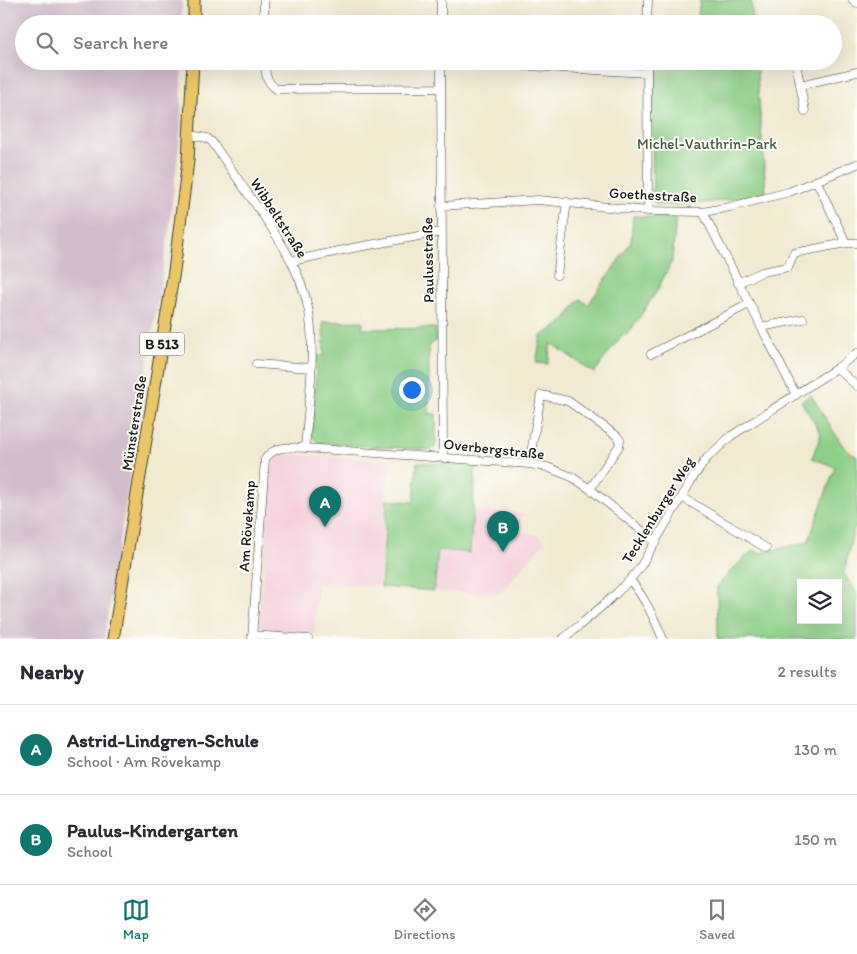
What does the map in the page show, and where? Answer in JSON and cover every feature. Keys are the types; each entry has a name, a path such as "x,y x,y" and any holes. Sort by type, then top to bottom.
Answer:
{"main road":[{"path":"194,0 194,15"},
{"name":"Münsterstraße","path":"113,639 174,271 190,135 193,70"}],"street":[{"path":"264,0 264,15"},
{"path":"441,0 441,15"},
{"path":"647,15 648,0"},
{"path":"852,0 857,3"},
{"path":"265,70 269,83 276,89 441,88"},
{"name":"Paulusstraße","path":"441,70 443,458"},
{"path":"596,70 646,73"},
{"path":"646,70 648,211"},
{"path":"797,70 805,110"},
{"path":"800,85 857,72"},
{"name":"Wibbeltstraße","path":"190,135 207,138 212,142 292,260 308,306 311,328 312,368 305,448"},
{"name":"Goethestraße","path":"441,206 538,200 648,211 703,212 789,192 857,164"},
{"path":"817,182 846,243"},
{"path":"557,275 567,202"},
{"path":"703,212 796,395"},
{"path":"292,260 441,232"},
{"path":"738,283 762,272 788,267 794,253 846,243 857,243"},
{"path":"651,354 749,304"},
{"path":"761,327 804,319"},
{"name":"Tecklenburger Weg","path":"563,639 630,580 656,542 694,476 707,458 731,436 838,368 857,353"},
{"path":"256,364 312,368"},
{"path":"838,368 857,386"},
{"path":"529,464 541,395 568,401 620,440 619,446 590,489"},
{"name":"Am Rövekamp","path":"252,637 265,459 269,453 277,448 305,448"},
{"name":"Overbergstraße","path":"305,448 529,464 559,471 590,489 656,542"},
{"path":"682,497 766,548"},
{"path":"630,580 640,592 655,618 663,639"},
{"path":"252,637 308,639"}],"shaded area":[{"path":"0,0 182,0 182,15 15,15 15,70 182,70 181,129 169,229 104,639 0,639"},
{"path":"286,454 389,460 379,587 318,583 314,634 263,631 259,627 271,467 278,456"},
{"path":"474,510 523,514 518,531 536,534 545,541 499,595 435,591 438,551 471,554"}],"green space":[{"path":"700,0 751,0 752,15 698,15"},
{"name":"Michel-Vauthrin-Park","path":"652,70 757,70 766,192 727,200 673,205 660,205 655,203 653,198"},
{"path":"633,216 676,218 672,261 657,291 628,334 622,335 594,373 551,343 548,364 536,363 541,336 562,323 580,299 588,305 631,242"},
{"path":"363,321 363,329 436,328 436,341 429,346 429,413 436,414 436,443 432,450 318,443 312,436 317,356 324,356 323,322"},
{"path":"811,395 843,446 857,457 857,527 854,527 844,574 857,593 857,639 718,639 717,587 730,572 753,550 760,553 808,542 835,467 812,458 821,434 801,401"},
{"path":"417,462 476,466 470,553 438,550 434,591 381,587 387,500 414,502"}],"place":[{"name":"Astrid-Lindgren-Schule","path":"325,527"},
{"name":"Paulus-Kindergarten","path":"503,552"}]}
